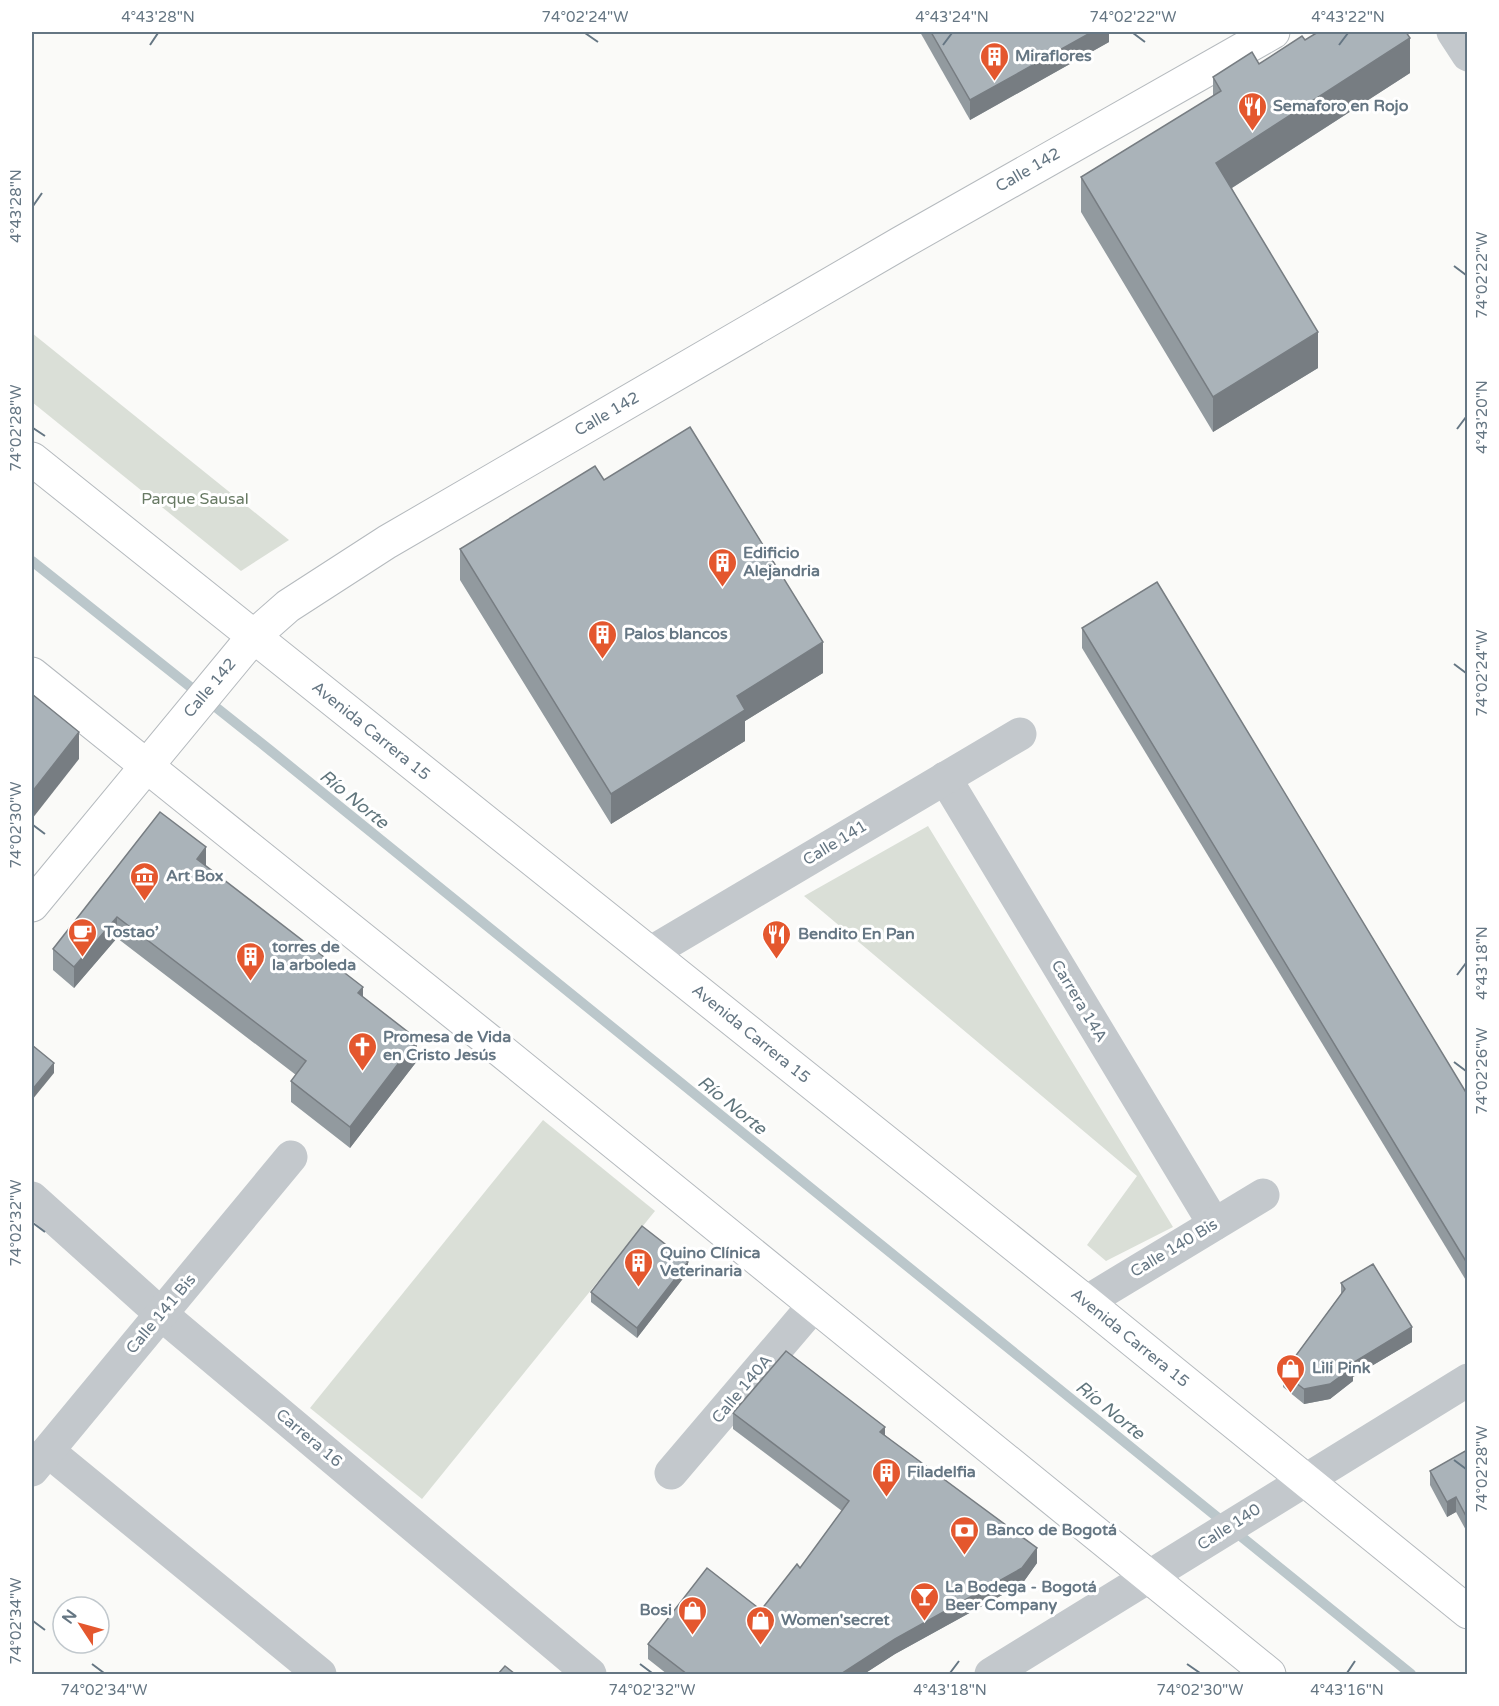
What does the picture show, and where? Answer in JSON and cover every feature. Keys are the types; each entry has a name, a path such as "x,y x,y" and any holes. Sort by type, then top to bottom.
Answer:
{"main road":[{"name":"Calle 142","path":"32,905 246,645 297,600 387,542 900,243 1273,32"},
{"name":"Avenida Carrera 15","path":"32,459 246,645 650,953 1086,1302 1294,1485 1467,1612"},
{"path":"32,674 152,757 814,1305 1162,1570 1269,1674"}],"street":[{"path":"1453,32 1467,55"},
{"name":"Calle 141","path":"650,953 1020,734"},
{"name":"Carrera 14A","path":"945,778 1214,1224"},
{"name":"Calle 141 Bis","path":"40,1460 291,1157"},
{"name":"Calle 140 Bis","path":"1086,1302 1263,1195"},
{"name":"Carrera 16","path":"32,1198 161,1314 590,1674"},
{"name":"Calle 140A","path":"671,1473 814,1305"},
{"name":"Calle 140","path":"991,1674 1467,1380"},
{"path":"40,1460 320,1674"}],"green space":[{"name":"Parque Sausal","path":"32,333 289,540 241,571 32,402"},
{"path":"928,826 1173,1227 1106,1261 1087,1245 1137,1176 804,896"},
{"path":"543,1120 655,1211 422,1499 310,1408"}],"building":[{"name":"Miraflores","path":"931,32 1092,32 970,100"},
{"path":"1318,32 1406,32 1410,38 1216,163 1318,332 1213,397 1081,177 1221,91 1213,77 1252,52 1259,64 1302,36 1305,40"},
{"path":"690,427 823,642 737,696 745,710 611,794 460,549 595,466 604,480"},
{"path":"1157,582 1467,1094 1467,1263 1082,628"},
{"path":"32,694 79,732 32,792"},
{"path":"160,812 206,847 197,859 363,987 358,993 417,1039 350,1127 291,1081 306,1061 117,917 74,967 53,949"},
{"path":"32,1045 54,1063 32,1090"},
{"name":"Quino Clínica Veterinaria","path":"642,1226 688,1262 637,1328 591,1292"},
{"path":"1373,1264 1412,1327 1351,1364 1353,1367 1330,1384 1304,1389 1283,1373 1345,1289 1341,1283"},
{"path":"786,1351 885,1427 880,1432 1037,1548 1022,1568 895,1639 841,1674 687,1674 648,1644 707,1568 761,1610 797,1564 800,1568 849,1501 733,1413"},
{"path":"1467,1450 1467,1518 1456,1497 1447,1502 1430,1471"},
{"path":"505,1666 515,1674 498,1674"}],"waterway":[{"name":"Río Norte","path":"32,561 271,751 1411,1674"}],"place":[{"name":"Miraflores","path":"994,82"},
{"name":"Semaforo en Rojo","path":"1252,132"},
{"name":"Edificio Alejandria","path":"722,588"},
{"name":"Palos blancos","path":"603,660"},
{"name":"Art Box","path":"145,902"},
{"name":"Tostao’","path":"83,958"},
{"name":"Bendito En Pan","path":"777,960"},
{"name":"torres de la arboleda","path":"251,982"},
{"name":"Promesa de Vida en Cristo Jesús","path":"362,1072"},
{"name":"Quino Clínica Veterinaria","path":"639,1288"},
{"name":"Lili Pink","path":"1291,1394"},
{"name":"Filadelfia","path":"886,1498"},
{"name":"Banco de Bogotá","path":"965,1556"},
{"name":"La Bodega - Bogotá Beer Company","path":"924,1622"},
{"name":"Bosi","path":"693,1636"},
{"name":"Women'secret","path":"760,1646"}]}
